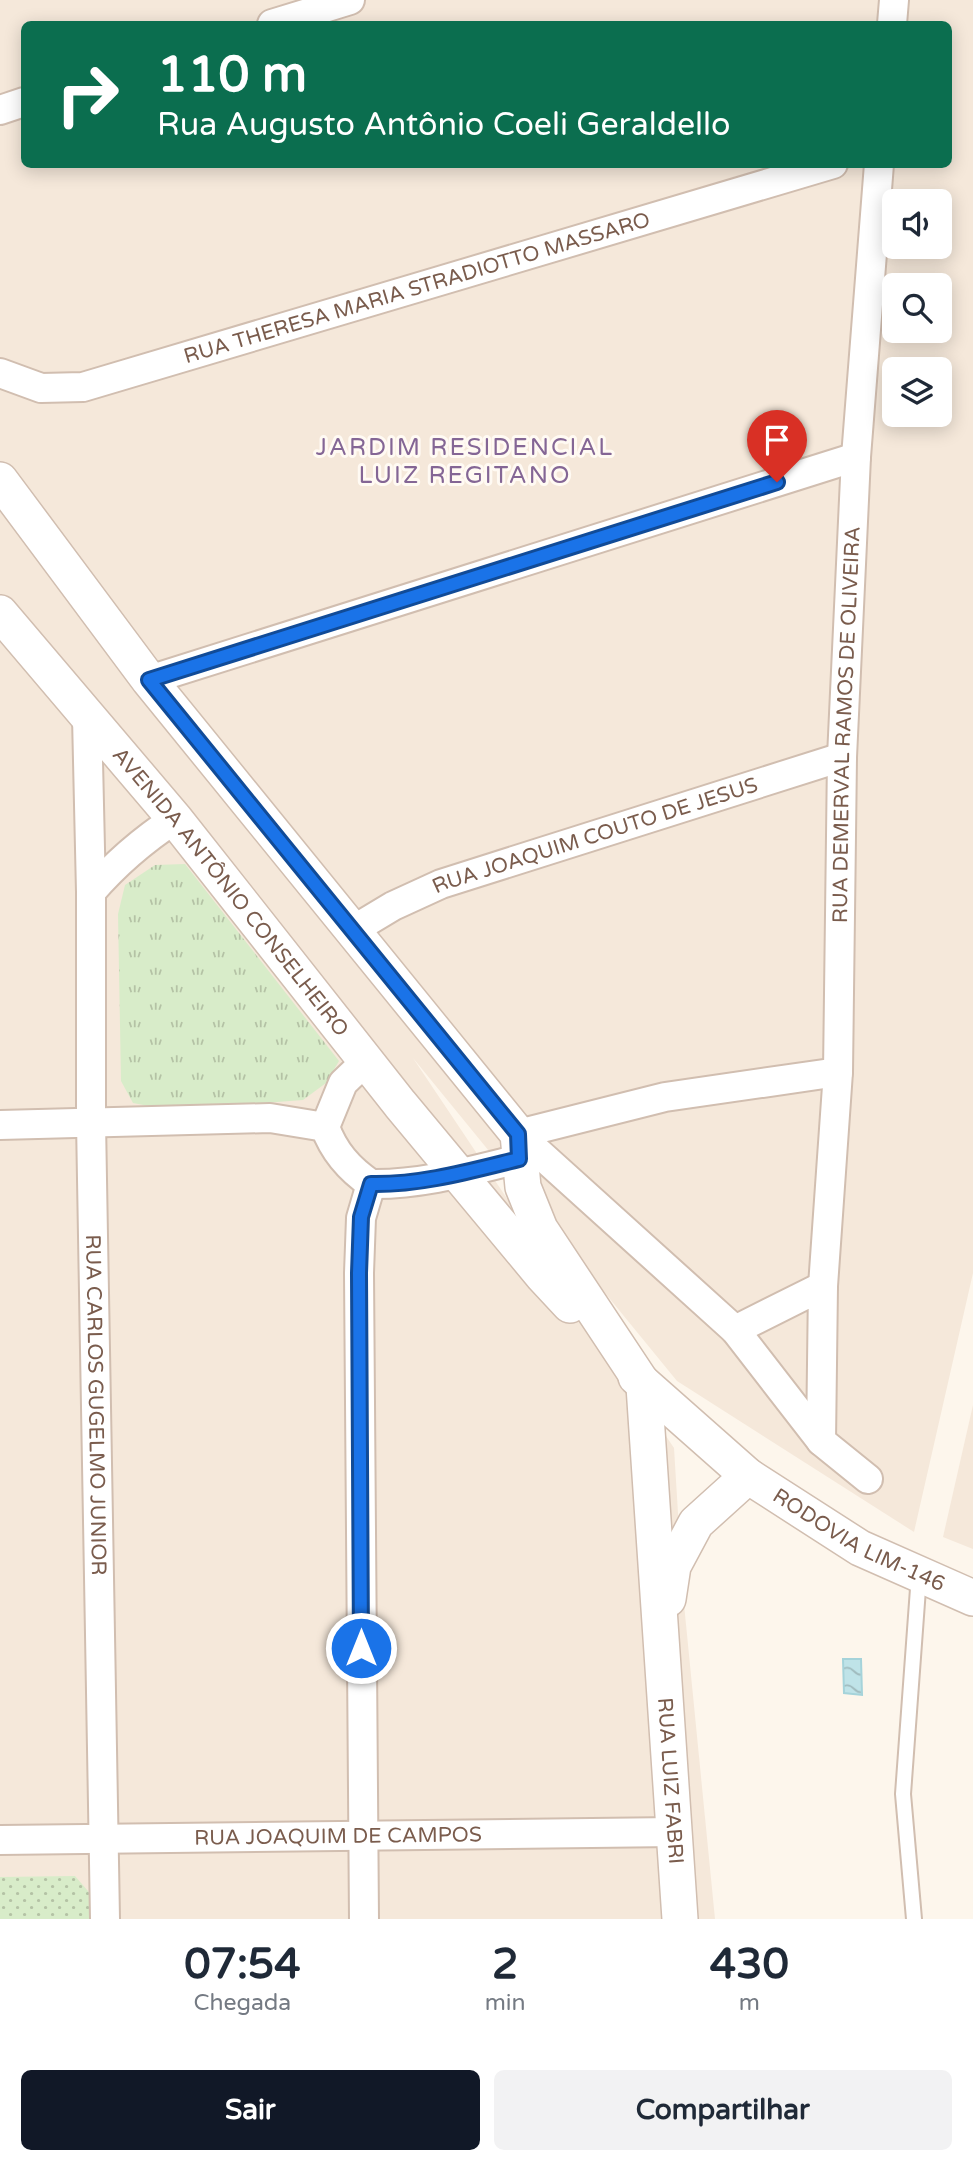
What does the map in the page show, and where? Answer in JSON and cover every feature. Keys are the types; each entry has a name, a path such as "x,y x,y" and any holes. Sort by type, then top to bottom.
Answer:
{"street":[{"path":"282,21 350,0"},
{"path":"892,21 894,0"},
{"path":"0,110 21,103"},
{"name":"RUA THERESA MARIA STRADIOTTO MASSARO","path":"0,373 41,388 83,387 820,168"},
{"name":"RUA DEMERVAL RAMOS DE OLIVEIRA","path":"821,1441 823,1286 838,1072 842,757 856,457 879,168"},
{"path":"149,680 856,457"},
{"path":"0,481 149,680 353,930 519,1146 735,1330 821,1441 868,1479"},
{"name":"AVENIDA ANTÔNIO CONSELHEIRO","path":"0,613 175,819 458,1174 543,1276 644,1386"},
{"name":"RUA CARLOS GUGELMO JUNIOR","path":"87,717 105,1919"},
{"name":"RUA JOAQUIM COUTO DE JESUS","path":"353,930 393,906 441,884 842,757"},
{"path":"91,892 111,869 144,840 175,819"},
{"path":"366,1061 344,1083 325,1127 338,1155 354,1172 371,1184 396,1185 458,1174 519,1146 665,1097 838,1072"},
{"path":"0,1125 270,1118 325,1127"},
{"path":"519,1146 523,1187 540,1229 644,1386 660,1644"},
{"path":"364,1919 359,1273 361,1217 371,1184"},
{"path":"735,1330 823,1286"},
{"name":"RODOVIA LIM-146","path":"644,1386 748,1476 860,1548 973,1598"},
{"path":"660,1644 673,1566 696,1523 748,1476"},
{"name":"RUA LUIZ FABRI","path":"660,1644 680,1919"},
{"name":"RUA JOAQUIM DE CAMPOS","path":"0,1840 675,1832"}],"lane":[{"path":"914,1919 903,1794 919,1576"}],"shaded area":[{"path":"0,0 973,0 973,1273 914,1532 677,1381 413,1058 674,1448 683,1594 715,1919 0,1919"},
{"path":"973,1405 973,1549 943,1537"}],"green space":[{"path":"185,864 339,1061 326,1083 303,1100 169,1110 133,1103 121,1081 118,914 125,885 155,865"},
{"path":"75,1876 101,1906 102,1919 0,1919 0,1877"}],"water":[{"path":"843,1659 861,1659 862,1695 844,1693"}],"district":[{"name":"JARDIM RESIDENCIAL LUIZ REGITANO","path":"465,461"}],"route":[{"path":"361,1648 359,1273 361,1217 371,1184 396,1185 519,1159 518,1134 149,680 777,482"}]}
